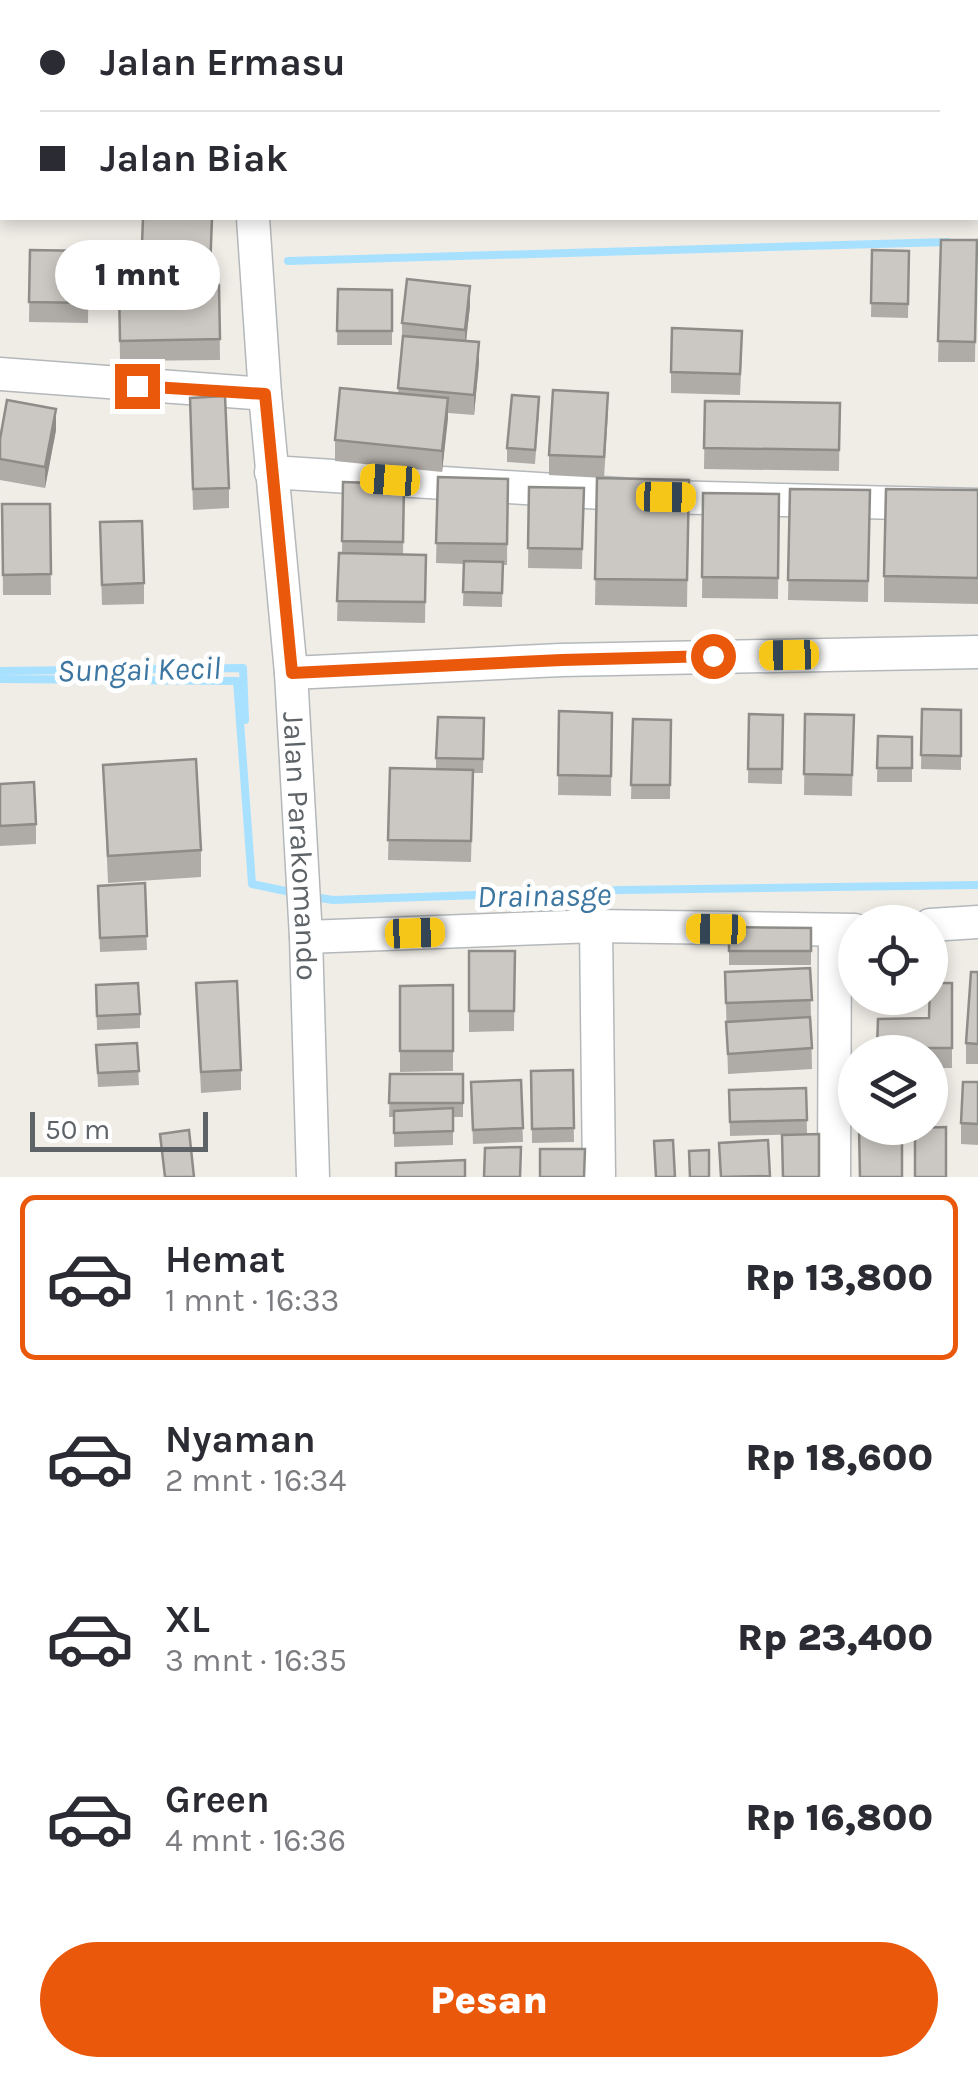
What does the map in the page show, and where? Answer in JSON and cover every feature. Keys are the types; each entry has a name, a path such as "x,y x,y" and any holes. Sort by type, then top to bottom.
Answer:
{"street":[{"name":"Jalan Parakomando","path":"252,220 292,673 314,1177"},
{"path":"0,374 265,394"},
{"path":"272,472 666,497 978,505"},
{"path":"292,673 562,660 978,652"},
{"path":"948,924 978,922"},
{"path":"596,926 599,1177"},
{"path":"306,937 596,926 838,931"},
{"path":"834,1177 841,1015"}],"building":[{"path":"143,220 212,220 210,271 141,270"},
{"path":"941,240 977,240 975,342 938,341"},
{"path":"30,250 89,251 88,303 29,302"},
{"path":"872,250 909,251 908,304 871,303"},
{"path":"407,279 470,286 465,330 402,323"},
{"path":"219,285 220,339 120,341 119,286"},
{"path":"338,289 392,290 392,331 337,331"},
{"path":"672,328 742,331 740,374 671,372"},
{"path":"403,336 479,342 474,395 398,388"},
{"path":"340,388 448,398 442,451 335,440"},
{"path":"553,390 608,393 604,457 549,455"},
{"path":"512,395 539,397 535,450 507,448"},
{"path":"225,396 229,488 193,489 190,398"},
{"path":"7,400 56,409 45,467 0,459"},
{"path":"705,401 840,403 839,450 704,448"},
{"path":"438,477 508,479 507,544 436,543"},
{"path":"597,478 689,480 687,580 595,579"},
{"path":"343,482 404,484 403,542 342,541"},
{"path":"529,487 584,488 582,549 528,548"},
{"path":"790,489 870,490 868,581 788,580"},
{"path":"886,489 978,490 978,578 884,576"},
{"path":"703,493 779,494 778,578 702,577"},
{"path":"2,504 50,504 51,574 3,575"},
{"path":"142,521 144,583 102,585 100,522"},
{"path":"339,553 426,555 425,602 337,601"},
{"path":"464,561 503,562 502,593 463,592"},
{"path":"922,709 961,710 961,756 921,755"},
{"path":"559,711 612,713 611,776 558,775"},
{"path":"749,714 783,715 782,769 748,769"},
{"path":"805,714 854,715 852,775 804,774"},
{"path":"438,717 484,718 483,759 436,758"},
{"path":"633,719 671,720 670,785 631,785"},
{"path":"878,736 912,737 912,768 877,768"},
{"path":"196,759 201,850 108,856 103,765"},
{"path":"390,768 473,770 471,841 388,840"},
{"path":"34,782 36,824 0,826 0,784"},
{"path":"145,883 147,936 100,938 98,886"},
{"path":"729,927 811,928 811,951 729,951"},
{"path":"469,951 515,951 514,1011 469,1011"},
{"path":"810,968 812,1000 726,1003 725,972"},
{"path":"971,972 978,972 978,1044 966,1043"},
{"path":"237,981 241,1070 201,1072 196,983"},
{"path":"138,983 140,1014 97,1016 96,985"},
{"path":"948,983 952,983 952,1048 948,1048 948,1035 877,1035 878,1019 948,1015"},
{"path":"453,985 453,1051 400,1051 400,986"},
{"path":"810,1017 812,1048 728,1054 726,1022"},
{"path":"137,1043 139,1071 98,1073 96,1045"},
{"path":"573,1070 574,1128 532,1129 531,1071"},
{"path":"390,1074 463,1074 463,1103 389,1103"},
{"path":"521,1080 523,1128 473,1130 471,1082"},
{"path":"963,1082 978,1082 978,1124 961,1123"},
{"path":"806,1088 807,1120 730,1122 729,1090"},
{"path":"453,1108 453,1131 394,1133 394,1111"},
{"path":"189,1130 194,1177 165,1177 160,1134"},
{"path":"819,1134 819,1177 783,1177 782,1135"},
{"path":"673,1140 675,1177 656,1177 654,1141"},
{"path":"768,1140 770,1176 721,1177 719,1143"},
{"path":"859,1145 902,1145 902,1177 860,1177"},
{"path":"915,1145 946,1145 946,1177 915,1177"},
{"path":"521,1147 520,1177 484,1177 485,1148"},
{"path":"540,1149 585,1149 584,1177 540,1177"},
{"path":"709,1150 709,1177 690,1177 689,1151"},
{"path":"465,1160 465,1177 396,1177 396,1163"}],"waterway":[{"path":"288,261 948,242"},
{"name":"Sungai Kecil","path":"0,671 243,668 245,720"},
{"name":"Drainasge","path":"0,679 237,681 252,884 295,893"},
{"name":"Drainasge","path":"314,897 333,900 622,890 978,885"}],"route":[{"path":"137,386 265,394 292,673 713,656"}]}
